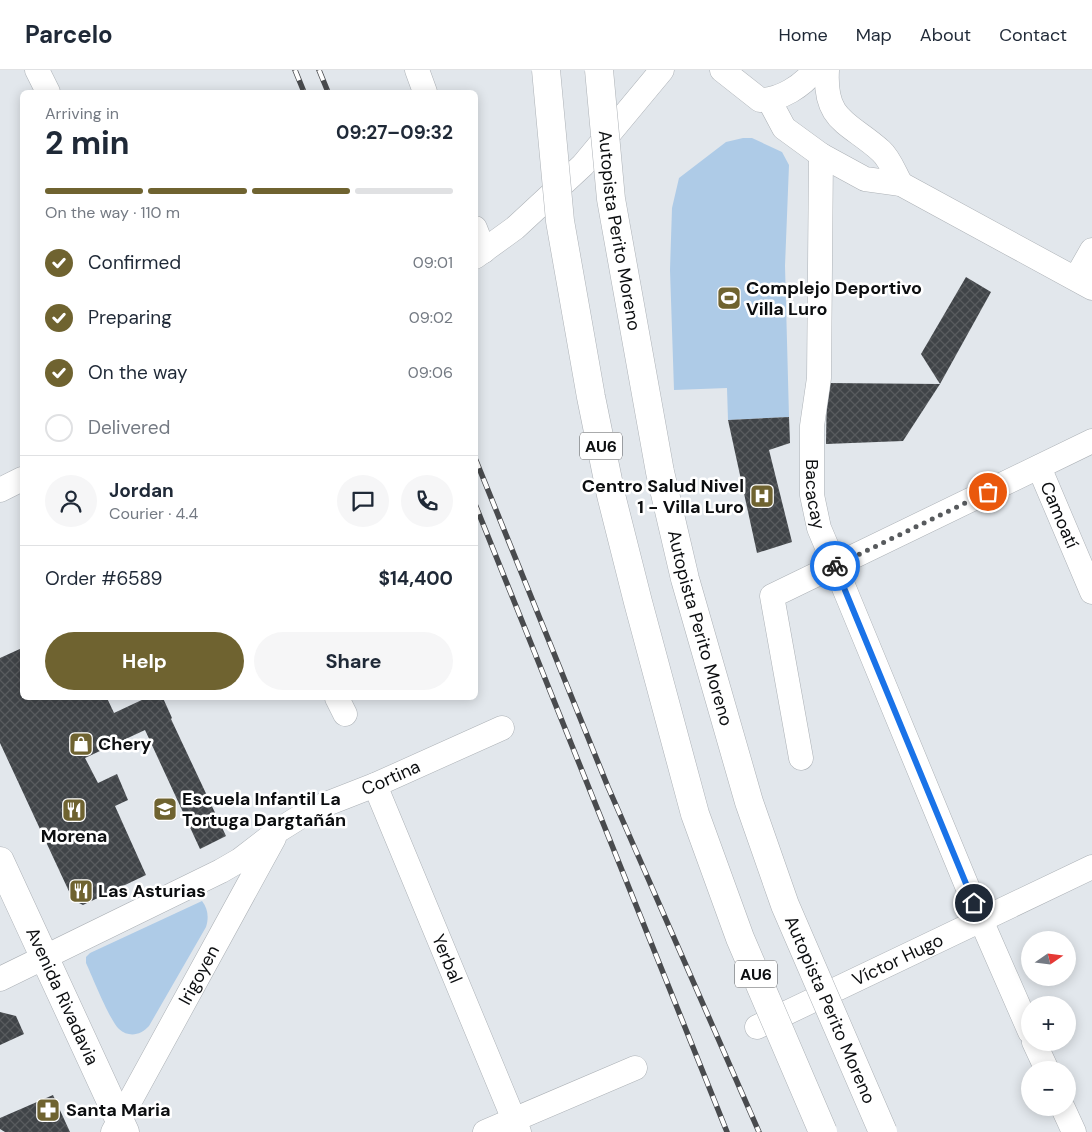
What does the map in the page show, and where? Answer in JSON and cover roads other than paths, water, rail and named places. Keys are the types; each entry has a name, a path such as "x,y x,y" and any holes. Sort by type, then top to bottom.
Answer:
{"main road":[{"name":"AU6","path":"546,70 560,222 606,475 638,602 695,814 740,938 823,1132"},
{"name":"Autopista Perito Moreno","path":"599,70 611,199 660,472 685,579 749,802 785,905 883,1132"},
{"name":"Avenida Rivadavia","path":"0,861 45,957 120,1128"}],"street":[{"path":"37,70 47,90"},
{"path":"417,70 424,90"},
{"path":"479,254 515,228 583,165 662,70"},
{"path":"722,70 760,100 780,97 809,77 815,70"},
{"path":"827,70 828,98 833,109 843,122 883,152 901,184"},
{"path":"769,100 784,128 821,156 865,179 901,184 1084,283 1092,250"},
{"name":"Bacacay","path":"821,156 819,378 812,426 812,495 819,528 981,920 1021,1011"},
{"path":"801,758 772,596 1092,441"},
{"name":"Camoatí","path":"1039,467 1092,592"},
{"path":"0,490 20,480"},
{"name":"Cortina","path":"0,979 221,871 240,860 278,830 311,810 375,785 502,728"},
{"name":"Yerbal","path":"375,785 517,1126"},
{"name":"Irigoyen","path":"120,1128 278,830"},
{"name":"Víctor Hugo","path":"757,1027 1092,867"},
{"path":"221,871 229,872 236,876 243,888 242,896"},
{"path":"485,1132 517,1126 636,1068"},
{"path":"1067,1116 1074,1132"}],"railway":[{"path":"295,70 303,90"},
{"path":"319,70 327,90"},
{"path":"478,465 608,787 759,1132"},
{"path":"478,511 727,1132"}],"place":[{"name":"Complejo Deportivo Villa Luro","path":"729,298"},
{"name":"Centro Salud Nivel 1 - Villa Luro","path":"762,496"},
{"name":"Chery","path":"81,744"},
{"name":"Escuela Infantil La Tortuga Dargtañán","path":"165,809"},
{"name":"Morena","path":"74,810"},
{"name":"Las Asturias","path":"81,891"},
{"name":"Santa Maria","path":"48,1110"}]}
